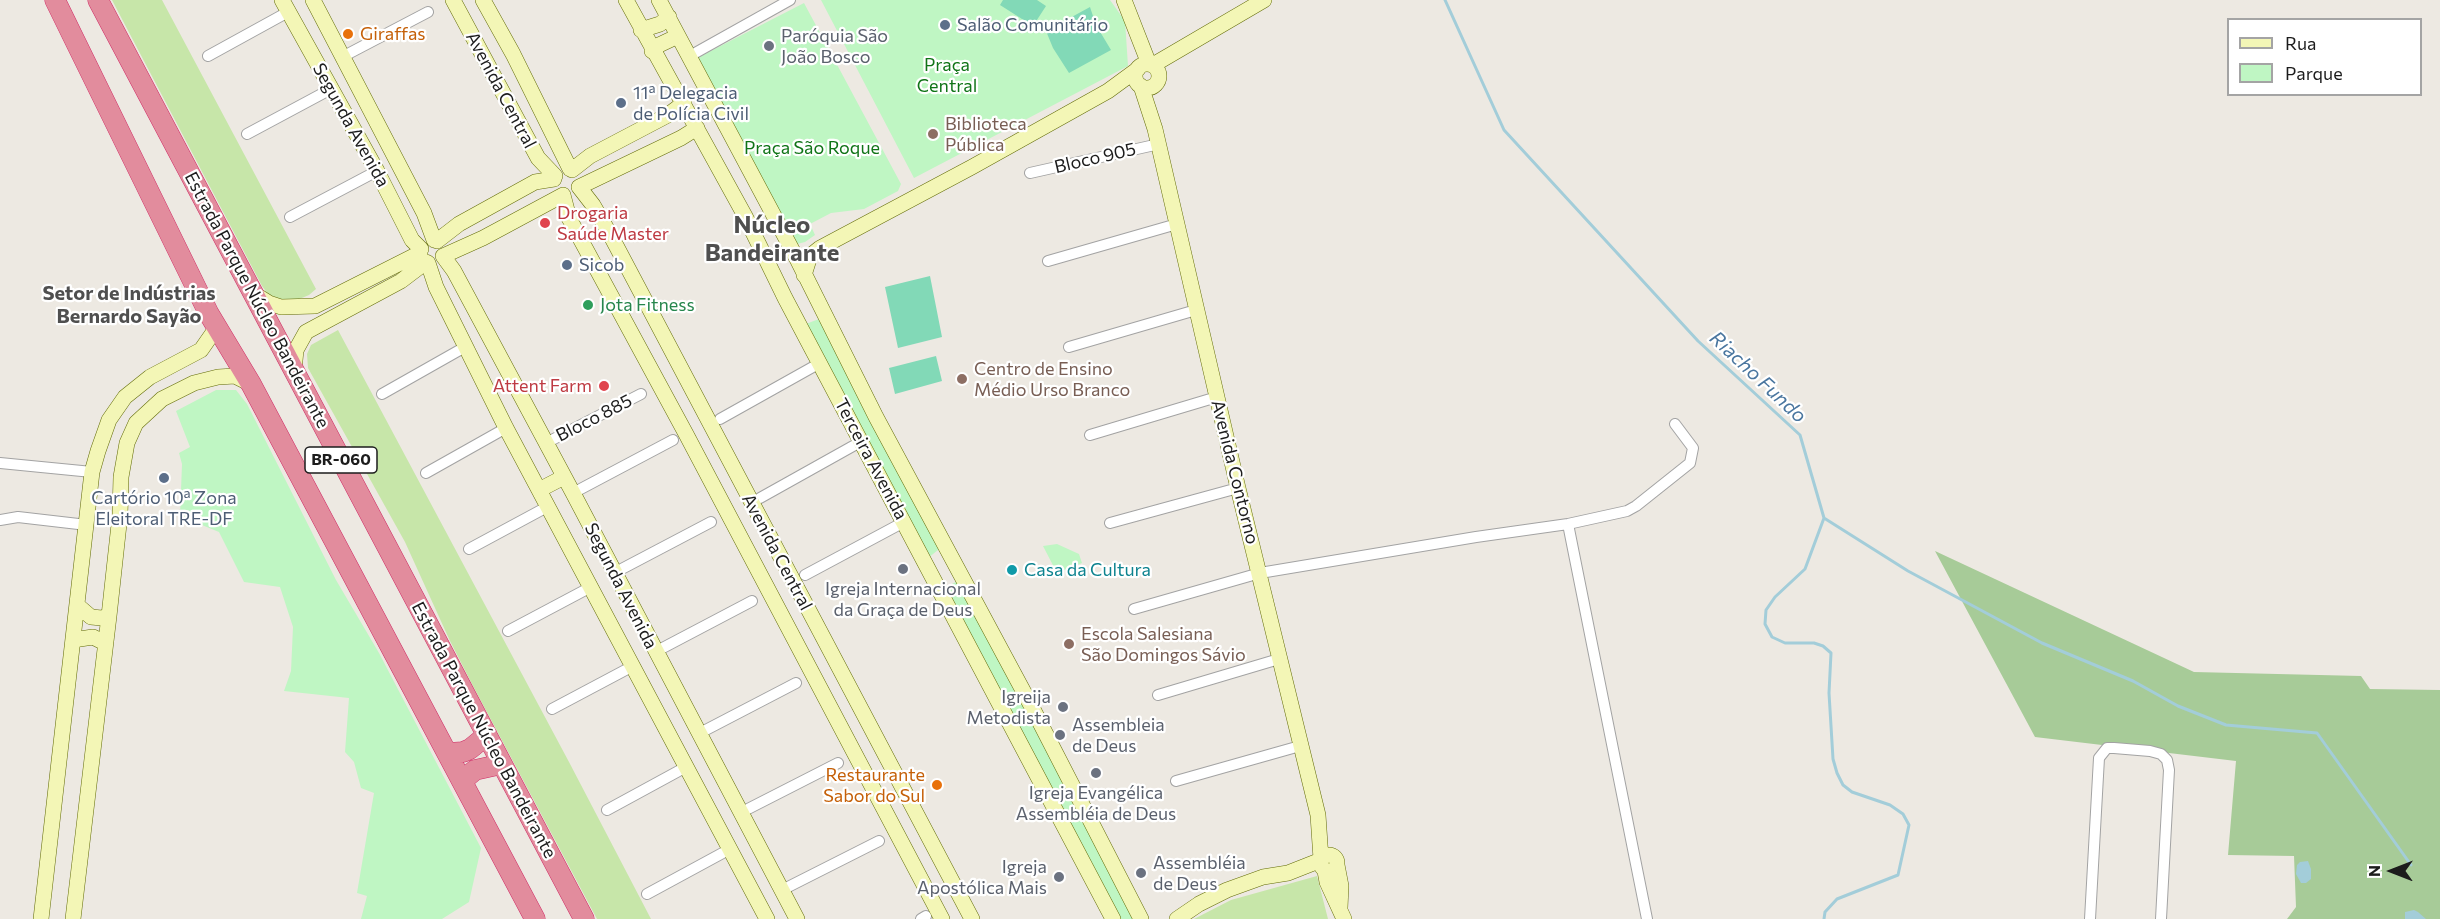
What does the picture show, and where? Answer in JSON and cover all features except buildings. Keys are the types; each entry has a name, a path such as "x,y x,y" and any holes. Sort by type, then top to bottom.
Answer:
{"highway":[{"name":"BR-060","path":"56,0 217,327 252,384 535,919"},
{"name":"Estrada Parque Núcleo Bandeirante","path":"98,0 584,919"},
{"path":"447,753 470,749 487,735"},
{"path":"462,780 476,770 502,764"}],"street":[{"name":"Segunda Avenida","path":"313,0 424,213 435,241"},
{"name":"Avenida Central","path":"453,0 538,158 555,178"},
{"name":"Avenida Central","path":"483,0 513,54 571,170"},
{"name":"Terceira Avenida","path":"626,0 652,51 684,103 745,216 785,298 1113,919"},
{"name":"Terceira Avenida","path":"659,0 1081,800 1141,919"},
{"path":"688,57 790,0"},
{"name":"Avenida Contorno","path":"1124,0 1137,32 1147,74 1157,137 1238,488 1300,746 1318,815 1325,828 1330,889 1342,914"},
{"path":"785,298 796,299 807,293 810,256 820,248 1108,91 1147,74 1264,0"},
{"path":"208,56 285,6"},
{"name":"Segunda Avenida","path":"285,6 377,171 409,235 424,257 436,287 506,428 589,588 633,666 767,919"},
{"path":"344,56 428,12"},
{"path":"641,30 660,24 669,17"},
{"path":"652,51 678,36"},
{"path":"488,66 501,67 513,54"},
{"path":"247,134 332,89"},
{"path":"571,170 590,156 668,115 684,103"},
{"path":"668,115 681,138"},
{"path":"443,256 483,238 563,195 575,192 579,187 697,128"},
{"name":"Bloco 905","path":"1030,173 1157,137"},
{"path":"294,371 296,350 306,333 411,275 424,257 425,242 435,241 459,224 535,182 555,178 564,169 571,170 579,177 579,187"},
{"path":"290,217 377,171"},
{"path":"555,178 555,188 563,195"},
{"name":"Avenida Central","path":"579,187 593,205 611,236 714,425 972,919"},
{"name":"Avenida Central","path":"563,195 569,218 679,437 693,449 942,919"},
{"path":"1048,261 1177,224"},
{"path":"253,293 269,303 292,308 315,306 424,257 440,261 443,248 435,241"},
{"path":"792,249 808,251 820,248"},
{"name":"Segunda Avenida","path":"443,256 454,271 573,493 797,919"},
{"path":"340,293 349,309"},
{"path":"800,325 804,314 813,308 820,308"},
{"path":"1069,346 1196,310"},
{"path":"40,919 92,472 109,420 125,396 150,377 201,350 217,327"},
{"path":"382,394 465,347"},
{"path":"573,493 679,437 714,425 820,363"},
{"path":"73,919 109,616 126,443 136,423 162,399 194,383 218,377 235,376 252,384"},
{"path":"150,377 161,380 166,390 162,399"},
{"name":"Bloco 885","path":"546,443 641,394"},
{"path":"1090,435 1217,398"},
{"path":"1134,609 1260,573 1569,524 1611,515 1636,506 1690,463 1693,448 1675,424"},
{"path":"693,449 714,425"},
{"path":"426,473 506,428"},
{"path":"760,498 862,441"},
{"path":"530,474 555,461"},
{"path":"0,463 92,472"},
{"path":"539,490 564,477"},
{"path":"1110,523 1238,488"},
{"path":"469,549 547,507"},
{"path":"0,520 18,517 87,525"},
{"path":"614,573 711,522"},
{"path":"805,575 904,522"},
{"path":"1569,524 1647,919"},
{"path":"926,565 938,562 949,552"},
{"path":"939,589 942,583 949,579 962,576"},
{"path":"508,631 589,588"},
{"path":"655,652 752,601"},
{"path":"77,605 91,617 109,616"},
{"path":"73,640 93,637 105,643"},
{"path":"1158,695 1279,659"},
{"path":"552,709 633,666"},
{"path":"698,734 796,683"},
{"path":"831,710 837,713 847,710 852,707 856,699"},
{"path":"846,737 849,725 865,718"},
{"path":"1176,781 1300,746"},
{"path":"2090,919 2099,758 2107,748 2150,751 2161,754 2167,760 2169,770 2161,919"},
{"path":"717,825 725,813 730,811 740,813 838,763"},
{"path":"607,810 686,767"},
{"path":"706,805 723,800 729,792"},
{"path":"782,890 879,841"},
{"path":"646,894 730,849"},
{"path":"1166,919 1180,917 1227,890 1263,877 1327,864"}],"green space":[{"path":"112,0 162,0 316,289 309,295 297,300 284,301 268,294 262,286"},
{"name":"Praça Central","path":"821,0 1110,0 1125,21 1128,66 914,178"},
{"path":"1003,0 1037,0 1046,6 1033,26 1000,5"},
{"name":"Praça São Roque","path":"804,3 901,184 898,191 864,209 831,213 810,224 815,235 797,244 697,58"},
{"path":"1090,7 1096,25 1111,50 1069,73 1053,48 1046,31"},
{"path":"930,276 942,337 898,348 885,287"},
{"path":"819,319 943,546 928,558 803,325"},
{"path":"338,330 651,919 597,919 473,686 405,542 308,368 307,354 311,345"},
{"path":"936,356 942,381 895,394 889,368"},
{"path":"216,390 236,390 247,404 336,580 379,653 481,848 469,902 442,919 361,919 367,896 357,893 374,793 361,788 354,762 345,752 349,698 284,691 291,671 293,627 280,587 244,582 219,532 180,516 182,464 179,453 190,447 176,411"},
{"path":"1057,544 1079,554 1082,563 1057,573 1043,546"},
{"path":"1935,551 2194,672 2361,676 2370,689 2440,690 2440,919 2287,919 2296,907 2294,856 2228,855 2236,761 2035,737"},
{"path":"958,581 1134,919 1117,919 942,589"},
{"path":"1317,876 1328,919 1194,919 1231,900"}],"water":[{"path":"2308,861 2311,879 2306,883 2301,883 2296,874 2297,865"},
{"path":"2414,910 2426,919 2405,919 2405,912"}],"waterway":[{"name":"Riacho Fundo","path":"1445,0 1504,130 1698,341 1800,435 1824,518 1805,569 1775,597 1766,610 1765,624 1772,637 1785,643 1814,643 1823,646 1831,653 1829,693 1833,759 1837,773 1843,785 1852,792 1890,805 1903,814 1909,825 1898,875 1837,899 1825,912 1824,919"},
{"path":"1824,518 1908,571 2042,643 2133,681 2178,706 2226,725 2317,733 2411,865"}],"place":[{"name":"Salão Comunitário","path":"945,25"},
{"name":"Giraffas","path":"348,34"},
{"name":"Paróquia São João Bosco","path":"769,46"},
{"name":"11ª Delegacia de Polícia Civil","path":"621,103"},
{"name":"Biblioteca Pública","path":"933,134"},
{"name":"Drogaria Saúde Master","path":"545,223"},
{"name":"Sicob","path":"567,265"},
{"name":"Jota Fitness","path":"588,305"},
{"name":"Centro de Ensino Médio Urso Branco","path":"962,379"},
{"name":"Attent Farm","path":"604,386"},
{"name":"Cartório 10ª Zona Eleitoral TRE-DF","path":"164,478"},
{"name":"Igreja Internacional da Graça de Deus","path":"903,569"},
{"name":"Casa da Cultura","path":"1012,570"},
{"name":"Escola Salesiana São Domingos Sávio","path":"1069,644"},
{"name":"Igreija Metodista","path":"1063,707"},
{"name":"Assembleia de Deus","path":"1060,735"},
{"name":"Igreja Evangélica Assembléia de Deus","path":"1096,773"},
{"name":"Restaurante Sabor do Sul","path":"937,785"},
{"name":"Assembléia de Deus","path":"1141,873"},
{"name":"Igreja Apostólica Mais","path":"1059,877"}],"district":[{"name":"Núcleo Bandeirante","path":"772,239"},
{"name":"Setor de Indústrias Bernardo Sayão","path":"129,304"}]}
